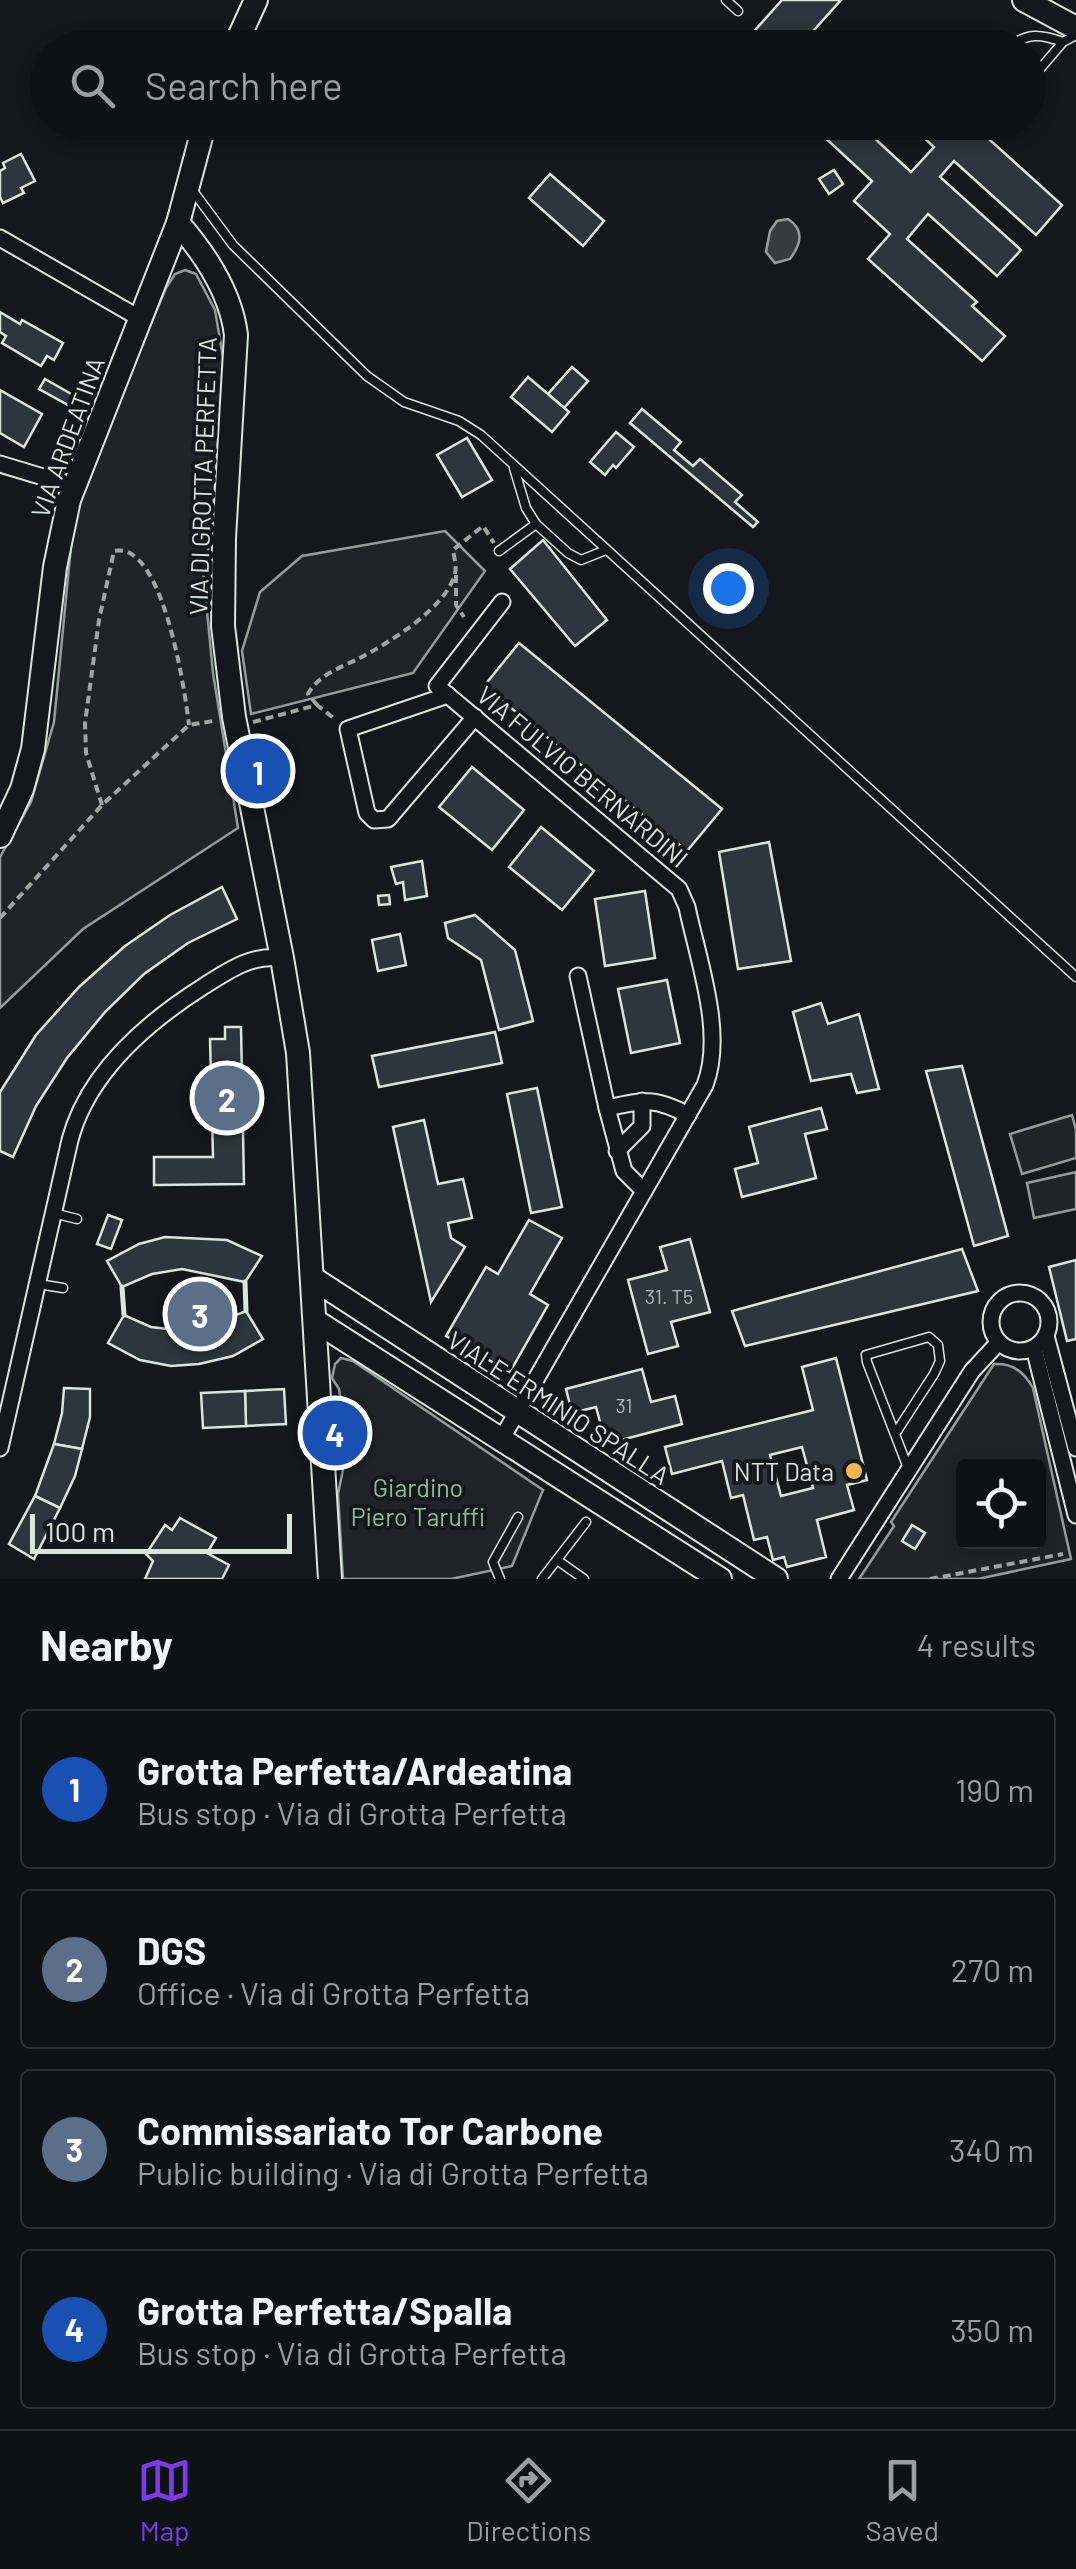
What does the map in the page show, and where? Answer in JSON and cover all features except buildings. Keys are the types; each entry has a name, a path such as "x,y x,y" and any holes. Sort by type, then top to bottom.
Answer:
{"main road":[{"path":"242,30 256,0"},
{"path":"1024,0 1072,35"},
{"name":"VIA ARDEATINA","path":"0,836 22,789 33,749 55,567 73,486 178,223 201,140"},
{"name":"VIA DI GROTTA PERFETTA","path":"178,223 220,284 236,328 222,600 235,722 294,1024 303,1104 330,1579"},
{"name":"VIALE ERMINIO SPALLA","path":"314,1280 776,1579"},
{"path":"317,1322 720,1579"}],"street":[{"path":"0,238 141,319"},
{"path":"0,464 73,486"},
{"name":"VIA FULVIO BERNARDINI","path":"501,1440 688,1116 710,1071 713,1034 687,906 679,889 437,686 502,602"},
{"path":"448,695 348,729 367,813 374,820 388,820 475,718"},
{"path":"0,1448 77,1117 88,1096 118,1056 172,1008 227,972 259,958 282,958"},
{"path":"578,976 617,1151 624,1171 644,1192"},
{"path":"608,1108 642,1101 662,1102 688,1116"},
{"path":"617,1151 642,1126 642,1101"},
{"path":"1040,1342 1017,1352 999,1342 992,1329 993,1310 998,1302 1015,1293 1033,1296 1049,1318 1040,1342 1056,1400 1076,1515"},
{"path":"839,1579 972,1371 999,1342"},
{"path":"1056,1400 1076,1448"}],"lane":[{"path":"726,0 738,11"},
{"path":"1046,35 1072,35"},
{"path":"1046,63 1072,35"},
{"path":"188,183 233,245 360,369 404,402 468,426 1076,976"},
{"path":"514,466 520,494 536,524 568,554 581,560 606,550"},
{"path":"499,551 536,524"},
{"path":"53,1213 77,1219"},
{"path":"38,1284 63,1288"},
{"path":"895,1434 940,1361 938,1345 929,1337 866,1356 908,1469"},
{"path":"500,1579 493,1562 518,1516"},
{"path":"542,1579 586,1522"},
{"path":"557,1560 584,1579"}],"path":[{"path":"464,618 456,605 453,550 483,526 499,551"},
{"path":"102,805 86,753 85,724 107,574 118,549 136,556 156,587 186,690 189,726"},
{"path":"348,729 317,705 308,694 312,686 392,640 434,606 448,590 456,572"},
{"path":"0,918 102,805 189,726 235,722 317,705"},
{"path":"930,1579 1063,1554"}],"green space":[{"path":"185,270 196,274 215,310 224,363 211,538 203,569 213,673 238,828 83,929 0,1008 0,857 31,802 54,722 73,526 82,486 166,288 175,274"},
{"path":"445,531 485,571 413,673 251,714 242,651 260,592 302,556"},
{"path":"1072,1115 1076,1158 1022,1174 1010,1134"},
{"path":"1076,1172 1076,1209 1034,1218 1027,1183"},
{"name":"Giardino Piero Taruffi","path":"341,1358 353,1361 543,1490 512,1566 451,1579 343,1579 338,1494 346,1436 339,1389 332,1378 335,1364"},
{"path":"994,1364 1007,1365 1022,1373 1033,1388 1071,1559 978,1579 859,1579 894,1526 891,1522"}],"shaded area":[{"path":"788,219 797,228 799,243 790,259 775,263 766,252 770,231 777,221"}],"wall":[{"path":"245,1282 246,1311"},
{"path":"122,1287 124,1315"}],"place":[{"name":"Grotta Perfetta/Ardeatina","path":"258,771"},
{"name":"DGS","path":"227,1098"},
{"name":"Commissariato Tor Carbone","path":"200,1314"},
{"name":"Grotta Perfetta/Spalla","path":"335,1433"},
{"name":"NTT Data","path":"854,1471"}]}
